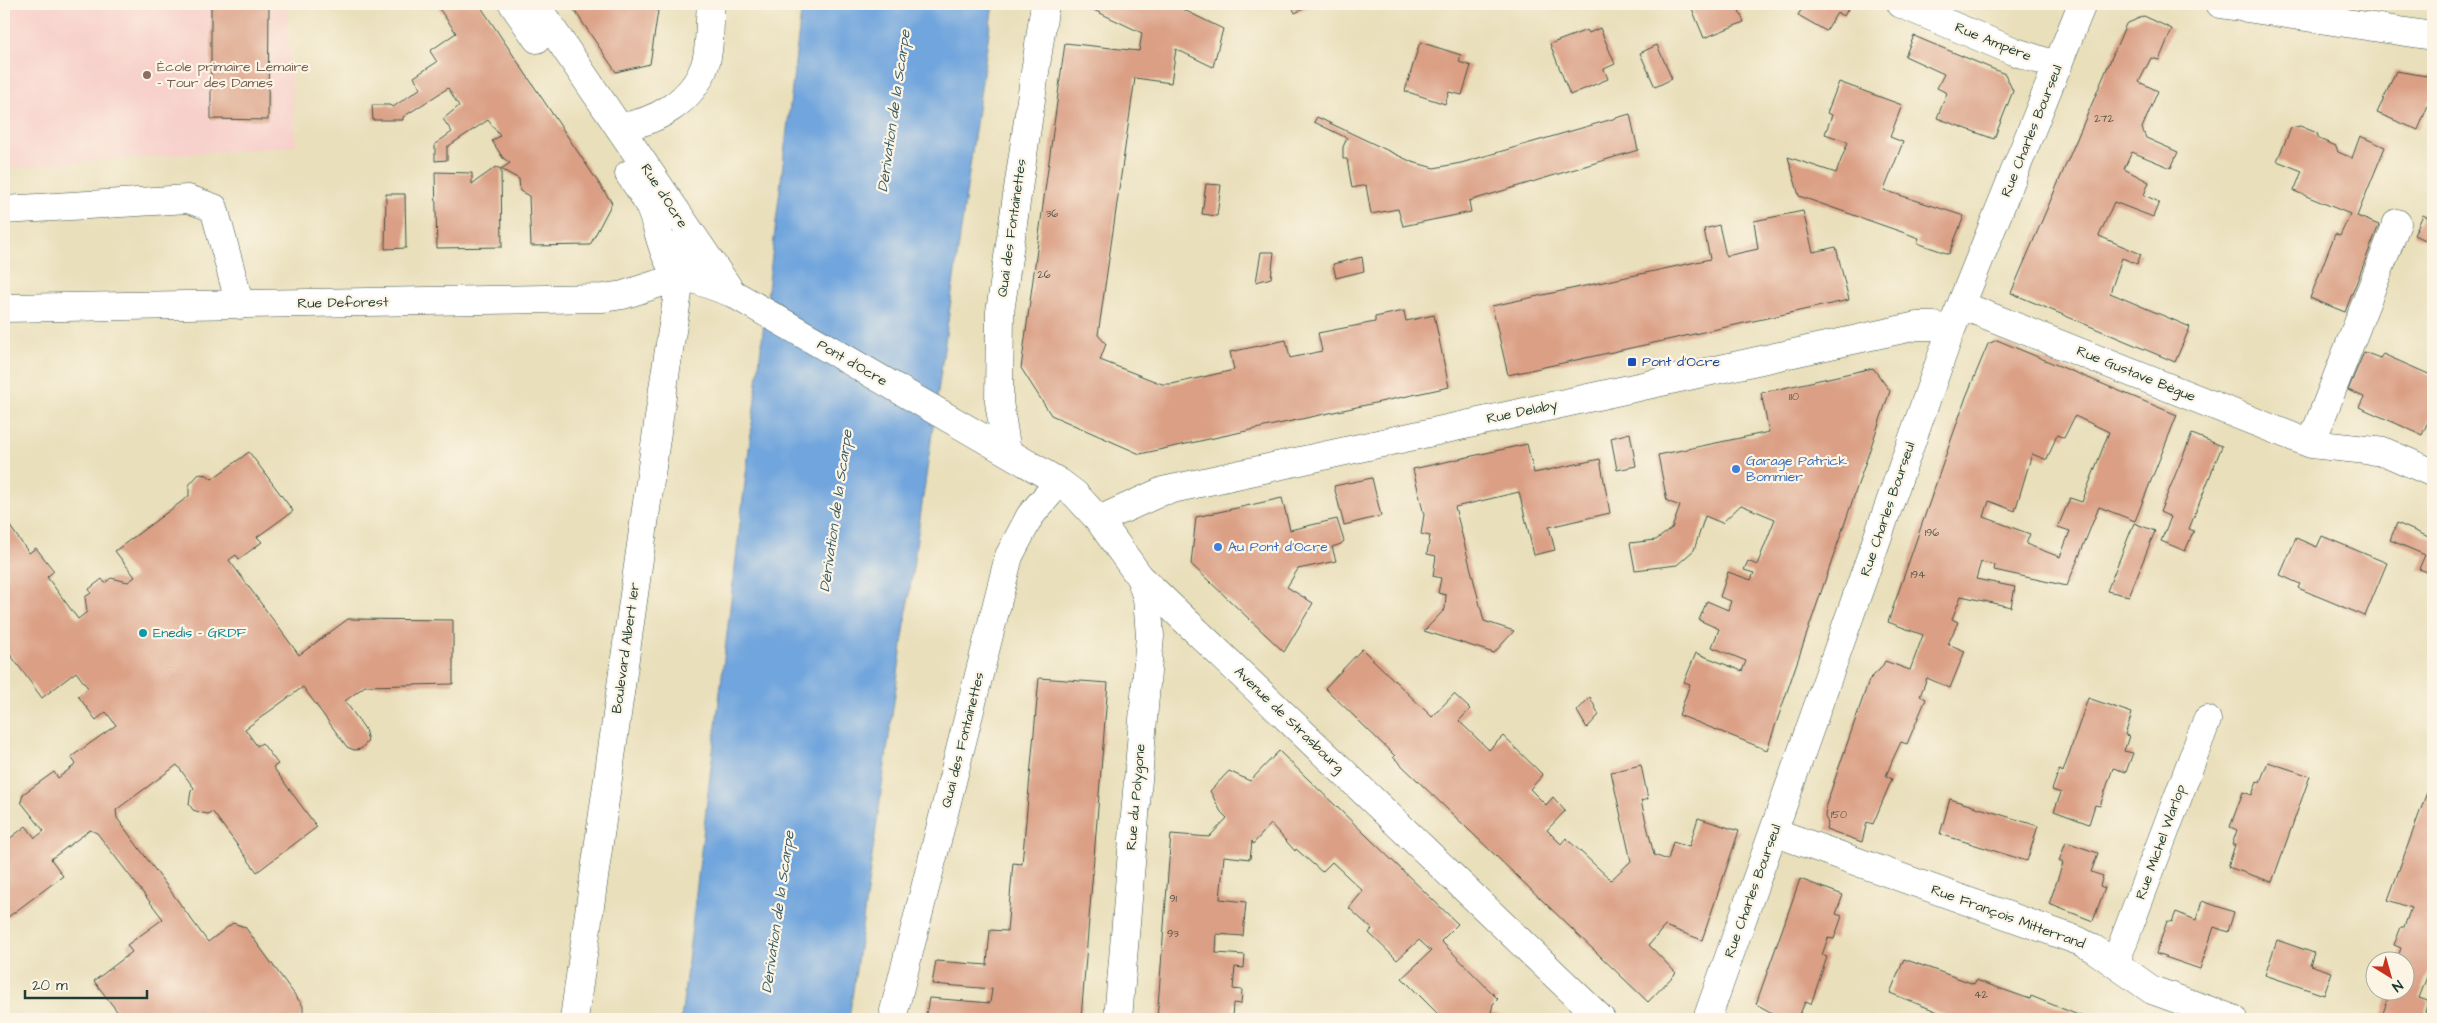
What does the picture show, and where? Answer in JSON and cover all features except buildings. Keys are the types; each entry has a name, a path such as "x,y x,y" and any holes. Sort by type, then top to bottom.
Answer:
{"street":[{"name":"Rue d'Ocre","path":"513,4 643,194 654,220 662,251 679,277"},
{"name":"Rue d'Ocre","path":"535,4 688,229 679,277"},
{"path":"619,127 632,126 655,118 682,100 691,90 705,64 711,4"},
{"name":"Quai des Fontainettes","path":"1007,452 999,402 1000,312 1046,4"},
{"name":"Rue Ampère","path":"1901,4 2013,51 2058,66"},
{"name":"Rue Charles Bourseul","path":"1707,1019 1951,330 2082,4"},
{"path":"2220,4 2433,36"},
{"path":"4,210 188,199 214,208 240,304"},
{"path":"2311,444 2397,223"},
{"path":"688,229 732,294"},
{"name":"Pont d'Ocre","path":"679,277 691,278 732,294 971,433"},
{"name":"Rue Deforest","path":"4,308 603,298 624,295 679,277"},
{"name":"Boulevard Albert 1er","path":"574,1019 679,277"},
{"name":"Rue Gustave Bègue","path":"1961,305 2311,444 2385,452 2433,473"},
{"name":"Rue Delaby","path":"1099,520 1164,491 1917,326 1934,326 1951,330"},
{"name":"Avenue de Strasbourg","path":"971,433 1059,482 1075,494 1099,520 1139,576 1601,1019"},
{"name":"Quai des Fontainettes","path":"894,1011 1009,556 1030,516 1059,482"},
{"name":"Rue du Polygone","path":"1118,1019 1150,636 1147,598 1139,576"},
{"name":"Rue Michel Warlop","path":"2115,964 2207,720"},
{"name":"Rue François Mitterrand","path":"1774,832 2079,942 2094,949 2152,990 2233,1019"}],"shaded area":[{"name":"École primaire Lemaire - Tour des Dames","path":"4,4 286,4 296,146 4,168"}],"water":[{"name":"Dérivation de la Scarpe","path":"802,4 993,4 849,1019 681,1019"}],"place":[{"name":"École primaire Lemaire - Tour des Dames","path":"147,75"},
{"name":"Pont d'Ocre","path":"1632,362"},
{"name":"Garage Patrick Bommier","path":"1736,469"},
{"name":"Au Pont d'Ocre","path":"1218,547"},
{"name":"Enedis - GRDF","path":"143,633"}]}
